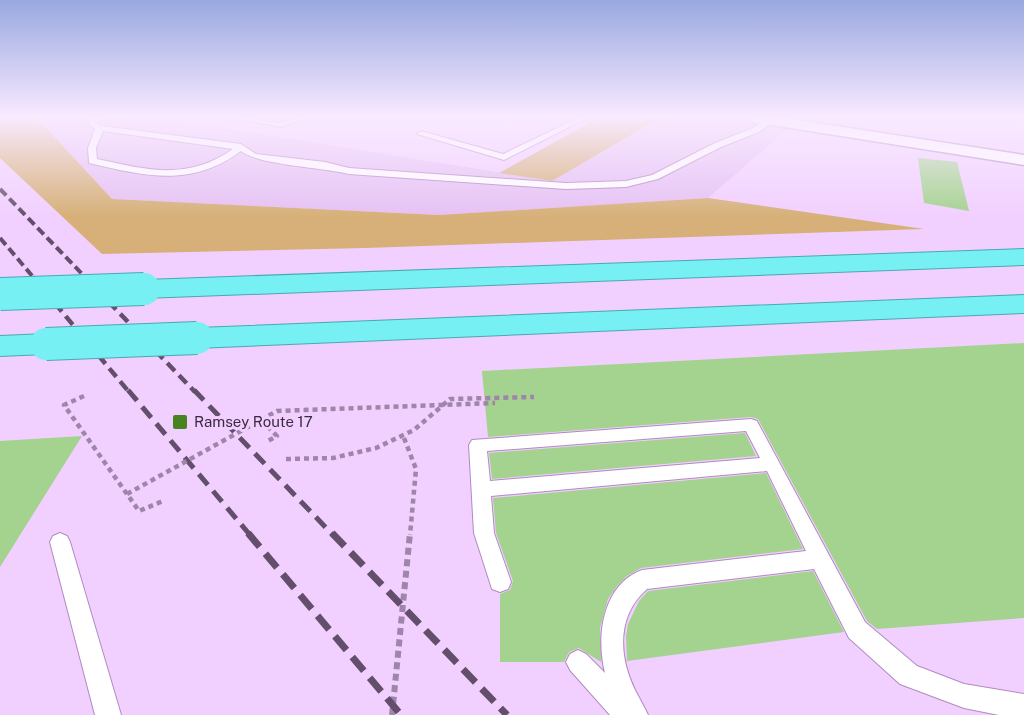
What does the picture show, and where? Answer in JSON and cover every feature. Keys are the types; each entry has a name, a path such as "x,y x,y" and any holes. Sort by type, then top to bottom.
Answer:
{"highway":[{"path":"789,265 1024,242"},
{"path":"0,294 1024,257"},
{"path":"0,346 944,307 1024,306"}],"street":[{"path":"963,150 1024,160"}],"lane":[{"path":"92,150 92,161 168,175 192,174 210,168 238,150"},
{"path":"246,150 253,156 325,165 350,171 566,186 626,184 655,177 707,150"},
{"path":"480,150 504,157 517,150"},
{"path":"500,582 484,533 478,446 751,425 857,630 909,675 964,696 1024,707"},
{"path":"481,489 772,464"},
{"path":"60,542 108,715"},
{"path":"635,715 613,663 611,626 629,588 642,580 819,559"},
{"path":"578,662 627,715"}],"path":[{"path":"84,396 64,405 139,511 163,501"},
{"path":"286,459 320,460 360,455 404,438 432,419 450,399 534,397"},
{"path":"127,494 277,411 495,403"},
{"path":"261,420 277,436 268,441"},
{"path":"392,715 416,469 404,438"}],"shaded area":[{"path":"0,150 67,150 112,199 439,215 708,198 924,229 366,248 102,254 0,158"},
{"path":"67,150 361,150 552,181 605,150 763,150 708,198 439,215 112,199"},
{"path":"540,150 605,150 552,181 499,173"}],"building":[{"path":"918,158 957,162 969,211 924,203"},
{"path":"1024,343 1024,618 877,629 867,621 758,419 751,417 488,437 482,371"},
{"path":"745,433 756,456 492,479 489,453"},
{"path":"82,436 0,567 0,441"},
{"path":"766,473 803,549 641,568 627,576 608,599 600,628 601,662 579,648 569,652 564,662 500,662 500,594 510,590 513,581 496,533 493,498"},
{"path":"813,571 844,632 627,661 628,624 639,601 648,591"}],"railway":[{"path":"0,189 86,278"},
{"path":"0,238 34,278"},
{"path":"33,277 129,392"},
{"path":"85,277 195,392"},
{"path":"128,390 250,535"},
{"path":"194,390 333,535"},
{"path":"248,533 401,715"},
{"path":"332,533 507,715"}],"place":[{"name":"Ramsey Route 17","path":"180,422"}]}
